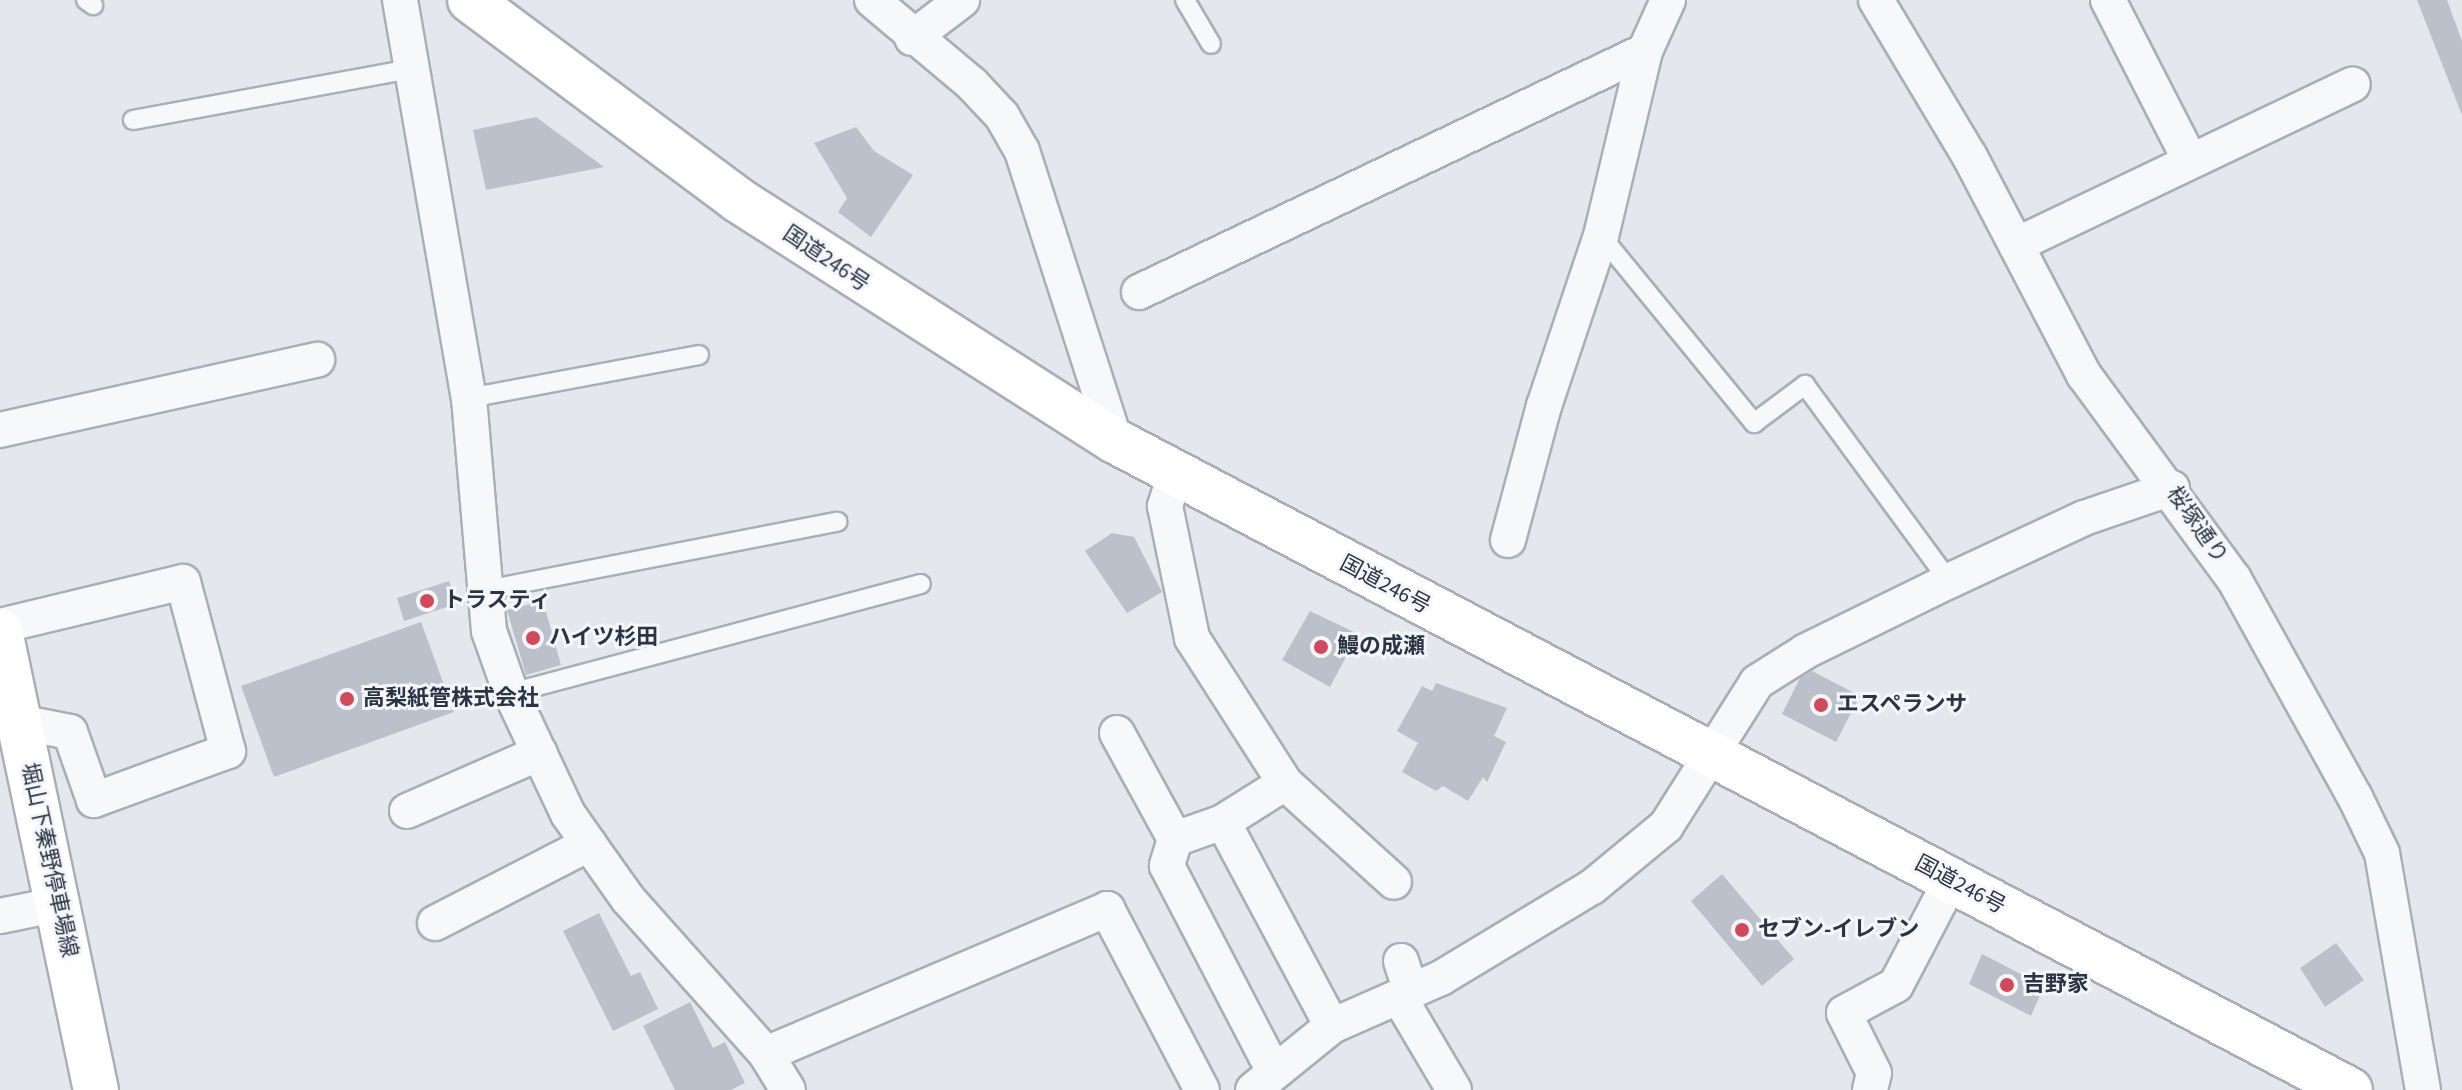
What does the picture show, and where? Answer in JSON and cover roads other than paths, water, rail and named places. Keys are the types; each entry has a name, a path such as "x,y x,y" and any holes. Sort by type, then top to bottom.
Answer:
{"main road":[{"name":"国道246号","path":"470,0 738,200 1115,441 1710,757 1951,880 2332,1087"},
{"name":"堀山下秦野停車場線","path":"0,628 96,1090"}],"street":[{"path":"400,0 469,398 489,631 511,693 589,844 628,899 766,1054 788,1090"},
{"path":"872,0 912,38 972,84 1002,116 1022,151 1115,441"},
{"path":"912,38 962,0"},
{"path":"1508,540 1544,406 1601,236 1645,51 1668,0"},
{"name":"桜塚通り","path":"1876,0 2016,245 2084,375 2172,488 2234,579 2382,853 2423,1090"},
{"path":"2108,0 2190,160"},
{"path":"1139,292 1645,51"},
{"path":"2016,245 2353,84"},
{"path":"0,430 317,360"},
{"path":"1175,475 1165,506 1192,638 1285,783 1394,882"},
{"path":"1117,733 1175,839 1167,866 1263,1080 1332,1026 1404,983 1508,941 1592,887 1666,826 1757,682 1806,651 1949,581 2084,518 2172,488"},
{"path":"0,628 183,582 228,751 94,800 70,732 19,722"},
{"path":"407,811 540,753"},
{"path":"1175,839 1223,822 1285,783"},
{"path":"1223,822 1332,1026"},
{"path":"435,923 589,844"},
{"path":"1870,1090 1874,1073 1844,1013 1896,985 1951,880"},
{"path":"0,916 59,904"},
{"path":"766,1054 1107,909 1202,1090"},
{"path":"1404,983 1454,1090"}],"lane":[{"path":"1185,0 1211,44"},
{"path":"133,120 410,69"},
{"path":"1601,236 1754,423 1805,385 1949,581"},
{"path":"469,398 699,355"},
{"path":"486,590 837,522"},
{"path":"511,693 921,584"}],"place":[{"name":"トラスティ","path":"427,601"},
{"name":"ハイツ杉田","path":"533,638"},
{"name":"鰻の成瀬","path":"1321,647"},
{"name":"高梨紙管株式会社","path":"347,699"},
{"name":"エスペランサ","path":"1821,705"},
{"name":"セブン-イレブン","path":"1742,930"},
{"name":"吉野家","path":"2007,985"}]}
